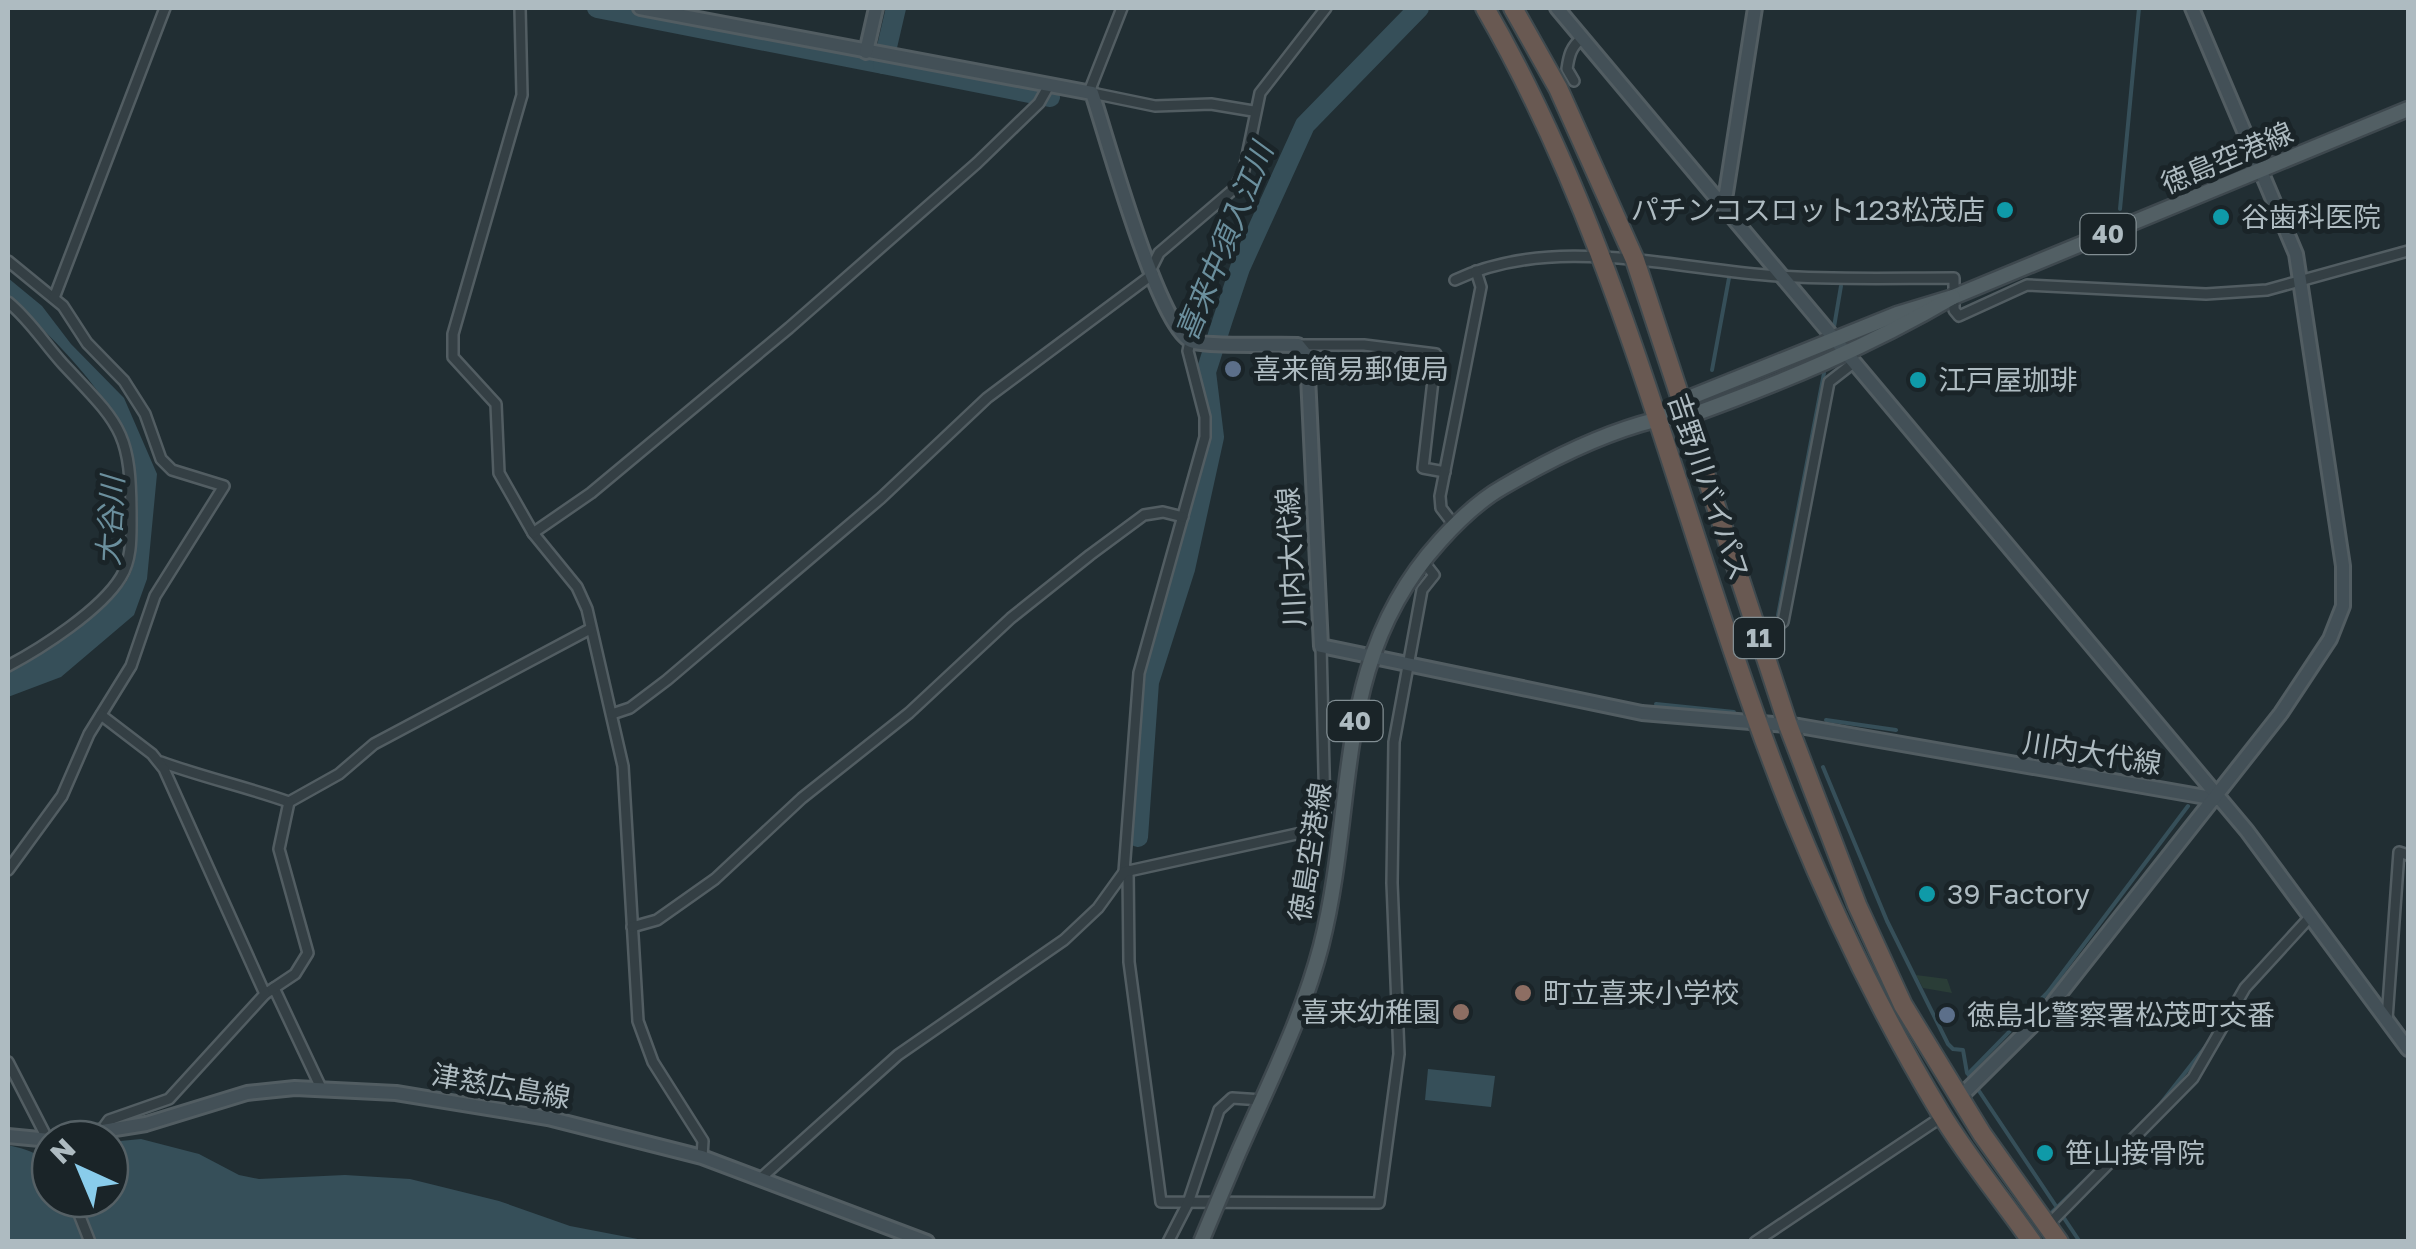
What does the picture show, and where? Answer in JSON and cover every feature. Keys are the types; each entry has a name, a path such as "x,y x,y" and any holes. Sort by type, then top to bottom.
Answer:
{"highway":[{"name":"吉野川バイパス","path":"1513,8 1558,88 1635,260 1819,814 1895,988 1959,1098 2059,1242"},
{"name":"吉野川バイパス","path":"1486,10 1536,100 1595,236 1598,255 1760,723 1836,914 1942,1116 2032,1242"}],"main road":[{"path":"640,8 1047,89 1091,92 1160,295 1190,341 1298,345"},
{"path":"866,52 876,8"},
{"name":"川内大代線","path":"1557,8 1832,341 2248,832 2408,1049"},
{"path":"1720,202 1729,175 1755,8"},
{"path":"1959,1098 2044,1014 2217,799 2317,662 2343,606 2343,566 2308,348 2302,281 2262,171 2192,8"},
{"name":"徳島空港線","path":"1201,1242 1306,998 1334,889 1359,694 1370,656 1390,611 1423,560 1454,525 1498,489 1530,472 1684,409 1832,341 1953,297 2408,108"},
{"name":"徳島空港線","path":"1684,409 1848,360 1953,297"},
{"name":"川内大代線","path":"1298,345 1306,356 1321,646 1642,714 1788,725 2217,799"},
{"name":"津慈広島線","path":"130,1126 247,1093 396,1093 548,1118 702,1157 927,1242"}],"street":[{"path":"54,298 165,8"},
{"path":"520,8 522,95 452,346 461,368 496,404 495,462 577,587 590,629 623,766 638,1021 653,1062 704,1141 702,1157"},
{"path":"1122,8 1091,92 1155,106 1211,104 1253,111"},
{"path":"612,714 630,708 682,668 882,498 987,398 1152,272 1159,254 1235,188 1244,170 1253,111 1260,93 1326,8"},
{"path":"1574,81 1566,69 1572,46 1582,38"},
{"path":"540,529 788,328 977,164 1039,103 1047,89"},
{"path":"1455,280 1491,264 1598,255 1779,276 1954,278 1953,297 1960,316 2027,285 2206,294 2267,290 2408,251"},
{"path":"8,262 54,298 87,343 124,381 145,414 162,459 172,470 224,486 155,596 131,666 62,796 8,870"},
{"path":"1454,525 1441,508 1480,287 1476,271"},
{"path":"8,302 30,320 118,424 131,465 132,524 129,559 121,577 76,620 8,666"},
{"path":"1190,341 1188,351 1205,418 1205,437 1139,673 1126,871 1129,962 1162,1202 1379,1203 1399,1054 1394,742 1422,590 1434,574 1423,560"},
{"path":"1298,345 1364,345 1436,354 1422,468 1445,472"},
{"path":"1758,636 1783,622 1829,382 1848,360"},
{"path":"632,927 658,920 715,879 827,776 910,712 1011,618 1090,554 1144,515 1163,512 1183,517"},
{"path":"111,1119 169,1099 269,991 295,974 308,953 278,850 290,802 339,774 374,744 590,629"},
{"path":"761,1178 928,1032 1064,940 1098,908 1126,871 1320,829 1325,813 1321,646"},
{"path":"102,716 158,762 224,784 244,784 290,802"},
{"path":"158,762 269,991 322,1090"},
{"path":"2387,1020 2399,852 2408,855"},
{"path":"2048,1226 2193,1078 2246,988 2310,917"},
{"path":"8,1062 38,1119"},
{"path":"1168,1242 1188,1203 1219,1110 1232,1098 1262,1100"},
{"path":"1755,1242 1942,1116"}],"green space":[{"path":"1916,975 1947,979 1952,993 1923,988"}],"water":[{"path":"8,278 42,306 71,344 124,398 157,474 147,579 134,615 61,677 8,697 8,673 85,623 124,585 134,564 137,525 130,454 117,424 81,370 8,294"},
{"path":"1428,1069 1495,1076 1491,1107 1425,1100"},
{"path":"141,1139 199,1154 239,1175 259,1179 345,1175 410,1179 499,1201 570,1226 648,1241 8,1242 8,1145 30,1152 30,1219 130,1219 130,1140"}],"waterway":[{"path":"597,8 883,64 896,8"},
{"name":"喜来中須入江川","path":"1138,837 1149,682 1185,569 1214,437 1206,372 1240,268 1305,125 1419,8"},
{"path":"2120,209 2139,8"},
{"path":"883,64 1050,97"},
{"path":"1712,370 1729,278"},
{"path":"1834,327 1841,286"},
{"path":"1778,615 1824,373"},
{"path":"1656,704 1734,712"},
{"path":"1826,720 1896,730"},
{"path":"1823,767 1887,921 1948,1044 1963,1050 1967,1073"},
{"path":"1972,1080 1968,1074 2048,992 2188,806"},
{"path":"2154,1112 2210,1041"},
{"path":"1977,1088 2080,1242"},
{"path":"2047,1217 2105,1161"}],"place":[{"name":"パチンコスロット123松茂店","path":"2005,210"},
{"name":"谷歯科医院","path":"2221,217"},
{"name":"喜来簡易郵便局","path":"1233,369"},
{"name":"江戸屋珈琲","path":"1918,380"},
{"name":"39 Factory","path":"1927,894"},
{"name":"町立喜来小学校","path":"1523,993"},
{"name":"喜来幼稚園","path":"1461,1012"},
{"name":"徳島北警察署松茂町交番","path":"1947,1015"},
{"name":"笹山接骨院","path":"2045,1153"}],"water label":[{"name":"大谷川","path":"111,521"}]}
